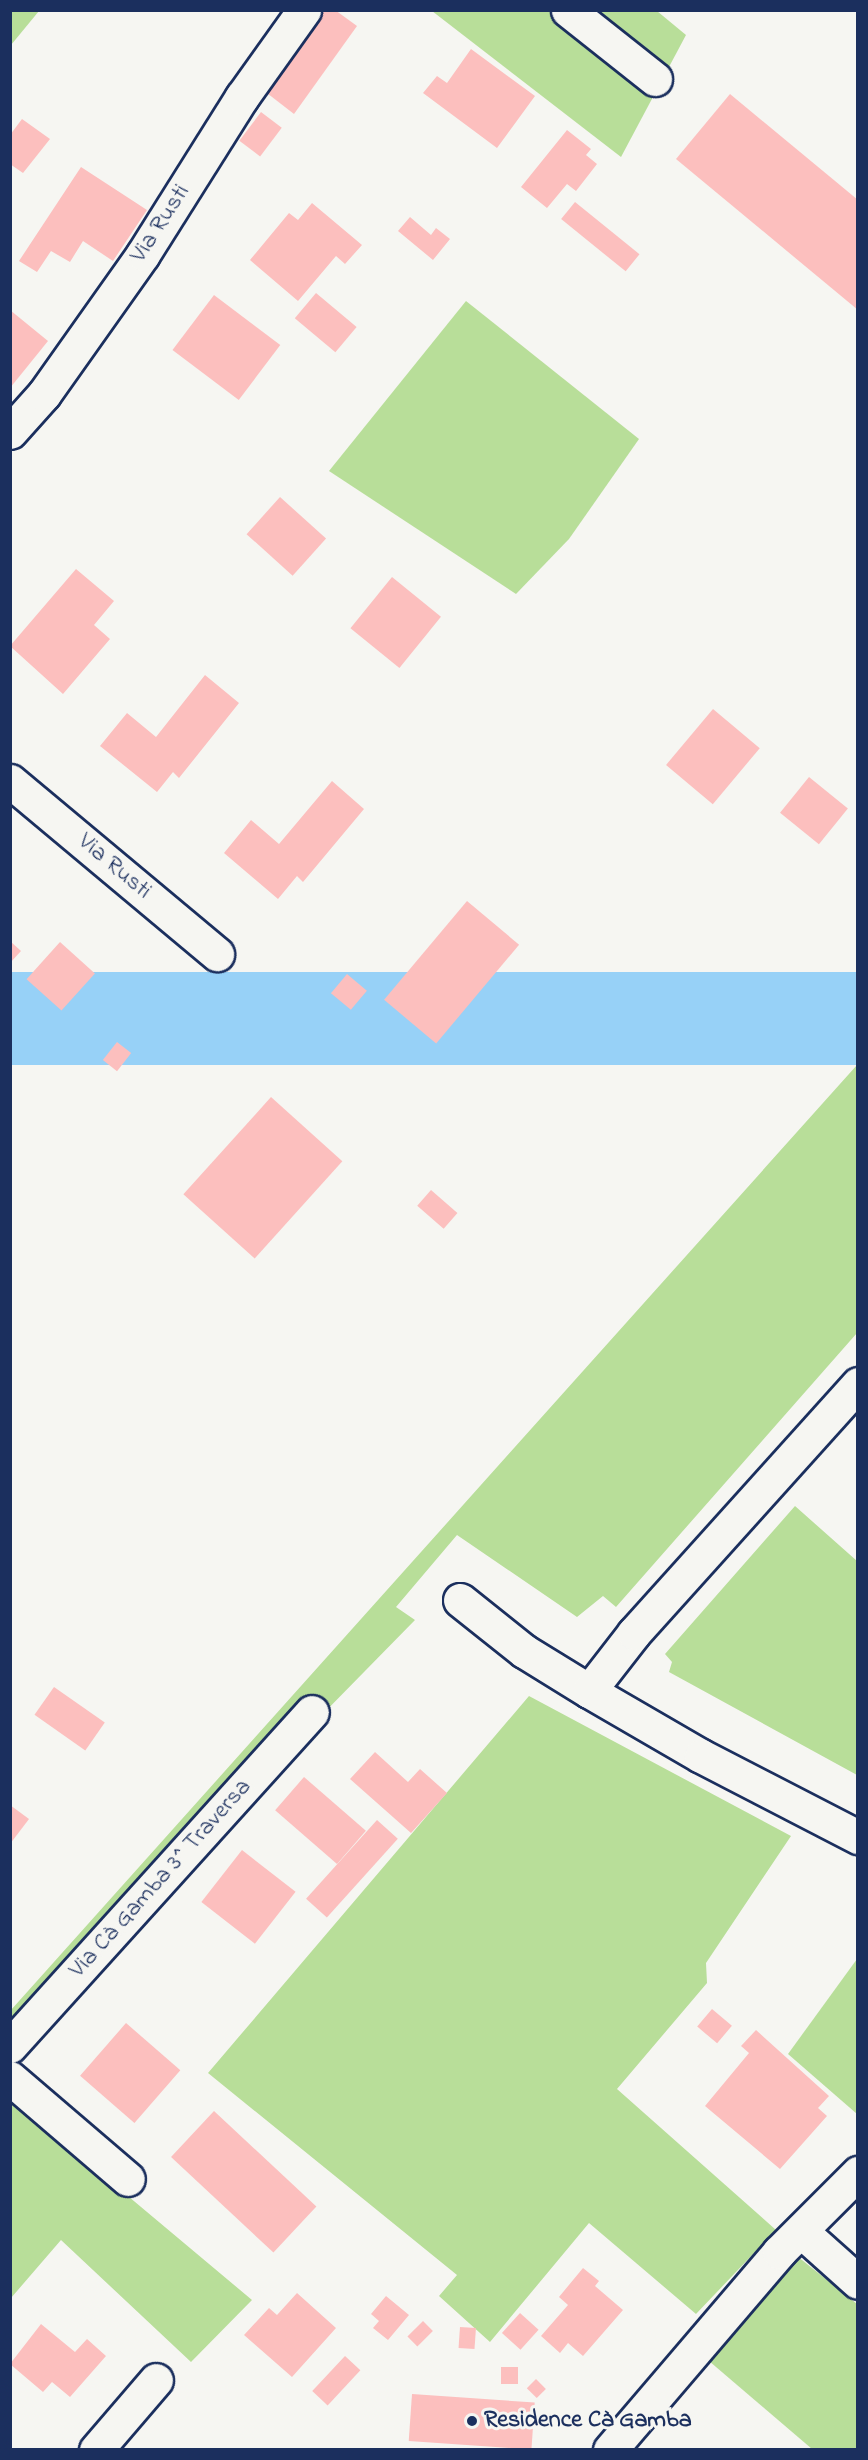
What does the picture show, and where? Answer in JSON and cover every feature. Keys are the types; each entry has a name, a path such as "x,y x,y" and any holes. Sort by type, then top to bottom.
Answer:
{"street":[{"name":"Via Rusti","path":"10,432 44,394 143,254 242,97 304,10"},
{"path":"568,10 655,79"},
{"name":"Via Rusti","path":"10,781 217,954"},
{"path":"589,1691 634,1633 858,1384"},
{"path":"460,1600 524,1651 589,1691 701,1756 858,1838"},
{"name":"Via Cà Gamba 3^ Traversa","path":"10,2046 312,1712"},
{"path":"10,2078 128,2179"},
{"path":"610,2450 801,2231 858,2173"},
{"path":"801,2231 858,2282"},
{"path":"96,2450 156,2379"}],"green space":[{"path":"10,11 39,11 11,45"},
{"path":"432,11 657,11 686,35 621,157"},
{"path":"466,301 639,439 569,539 516,594 329,471"},
{"path":"857,1065 857,1333 616,1607 603,1596 577,1617 457,1535 396,1607 415,1620 11,2032 11,2010"},
{"path":"795,1506 857,1561 857,1775 669,1672 672,1662 665,1654"},
{"path":"529,1696 791,1836 706,1963 707,1983 617,2089 776,2230 696,2314 589,2223 490,2342 439,2296 457,2275 208,2073"},
{"path":"857,1959 857,2114 788,2054"},
{"path":"11,2098 252,2300 191,2362 61,2240 11,2298"},
{"path":"797,2256 857,2304 857,2449 812,2449 709,2361"}],"water":[{"path":"10,972 857,972 857,1065 10,1065"}],"building":[{"path":"320,10 335,10 357,26 294,114 263,90"},
{"path":"471,49 535,96 497,148 423,93 437,76 447,83"},
{"path":"730,94 858,200 858,310 676,159"},
{"path":"261,112 282,128 260,156 239,141"},
{"path":"22,119 50,139 23,173 10,164 10,135"},
{"path":"567,130 591,149 586,155 597,164 576,191 567,184 547,208 521,187"},
{"path":"81,167 147,210 113,261 83,241 70,262 51,251 37,272 19,261"},
{"path":"575,202 640,254 626,271 561,219"},
{"path":"312,203 362,245 345,264 336,256 298,301 250,260 289,213 298,220"},
{"path":"410,217 431,235 436,228 450,239 433,260 398,231"},
{"path":"316,293 357,327 335,352 295,318"},
{"path":"214,295 280,345 239,400 172,350"},
{"path":"10,310 48,341 10,388"},
{"path":"280,497 326,538 293,576 247,534"},
{"path":"76,569 114,601 94,625 110,639 63,694 10,646"},
{"path":"392,577 441,617 399,668 350,628"},
{"path":"205,675 239,703 179,778 173,772 157,792 100,746 127,713 156,737"},
{"path":"713,709 760,748 713,804 666,765"},
{"path":"809,777 848,808 819,844 780,813"},
{"path":"332,781 364,809 303,882 297,876 278,899 224,853 251,820 279,844"},
{"path":"467,901 519,945 436,1044 384,1000"},
{"path":"10,941 21,951 10,963"},
{"path":"60,942 95,973 61,1011 27,979"},
{"path":"347,974 367,991 351,1010 331,993"},
{"path":"117,1042 131,1053 117,1071 103,1060"},
{"path":"271,1097 342,1161 255,1259 183,1194"},
{"path":"431,1190 457,1213 444,1229 417,1206"},
{"path":"54,1687 105,1723 85,1750 34,1715"},
{"path":"375,1752 408,1782 420,1769 447,1793 411,1833 350,1779"},
{"path":"304,1777 366,1831 337,1864 275,1810"},
{"path":"10,1805 29,1819 10,1844"},
{"path":"377,1820 398,1839 327,1918 306,1899"},
{"path":"242,1850 296,1892 255,1944 201,1902"},
{"path":"712,2009 732,2026 717,2043 697,2027"},
{"path":"126,2023 180,2070 134,2123 80,2076"},
{"path":"756,2030 829,2096 818,2108 827,2116 780,2169 705,2106 749,2053 741,2046"},
{"path":"214,2111 316,2206 273,2253 171,2157"},
{"path":"583,2268 599,2281 595,2286 623,2310 583,2356 568,2343 560,2353 541,2336 568,2305 559,2297"},
{"path":"297,2293 336,2328 292,2377 244,2335 269,2308 277,2315"},
{"path":"386,2296 409,2315 388,2340 373,2328 379,2321 371,2314"},
{"path":"520,2313 539,2330 521,2350 502,2333"},
{"path":"423,2321 433,2331 417,2346 407,2337"},
{"path":"41,2324 75,2352 87,2339 106,2356 70,2397 52,2382 43,2392 10,2364"},
{"path":"460,2327 476,2328 474,2349 459,2348"},
{"path":"345,2356 360,2370 328,2405 312,2391"},
{"path":"501,2367 518,2367 518,2384 501,2384"},
{"path":"536,2379 546,2389 537,2398 527,2388"},
{"name":"Residence Cà Gamba","path":"412,2394 535,2403 531,2449 409,2441"}],"place":[{"name":"Residence Cà Gamba","path":"472,2421"}]}
